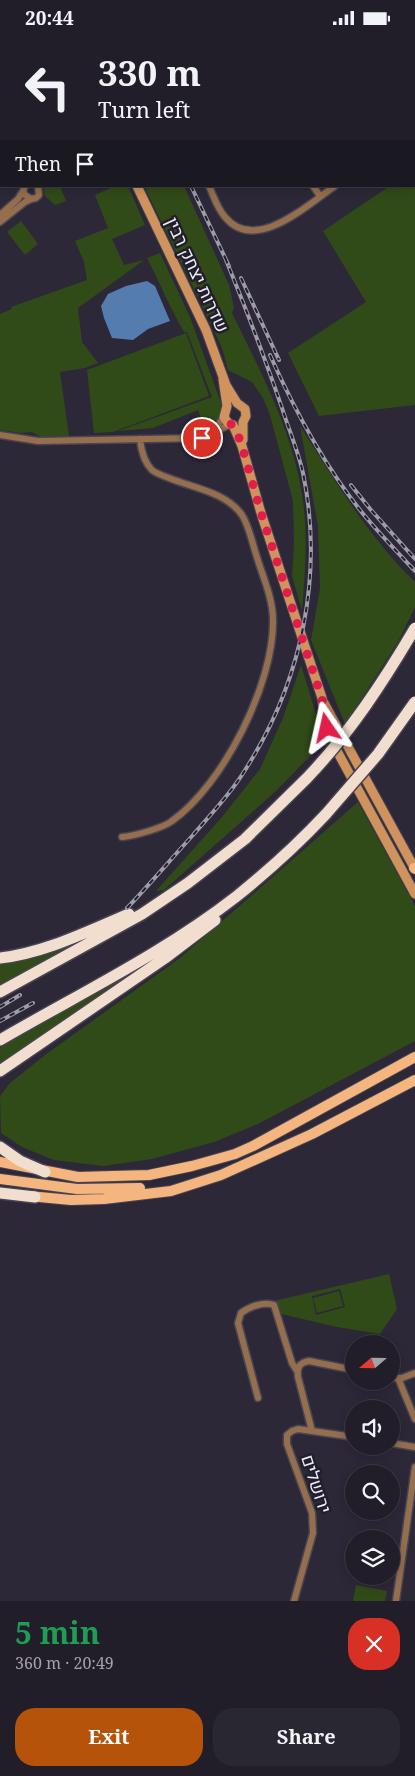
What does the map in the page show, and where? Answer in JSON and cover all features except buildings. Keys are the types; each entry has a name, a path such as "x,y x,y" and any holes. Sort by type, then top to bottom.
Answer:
{"highway":[{"path":"0,992 142,914 166,899 245,839 307,778 331,751 368,703 415,628"},
{"path":"0,1071 210,925 326,815 378,754 415,702"},
{"path":"0,1040 196,925 268,870"},
{"path":"3,958 46,947 78,936 166,899"},
{"path":"0,1079 36,1046"},
{"path":"0,1147 20,1161 45,1172"},
{"path":"0,1194 35,1197"}],"main road":[{"name":"שדרות יצחק רבין","path":"137,187 206,330 223,379 227,407 224,417 232,425 244,452 261,513 322,699 325,721 334,744 415,894"},
{"name":"שדרות יצחק רבין","path":"223,379 237,403 243,406 246,412 243,422 244,452"},
{"path":"227,407 237,403"},
{"path":"232,425 238,425 243,422"},
{"name":"שדרות יצחק רבין","path":"322,699 415,869"},
{"path":"0,1162 78,1177 149,1175 192,1166 235,1154 261,1142 415,1057"},
{"path":"35,1197 71,1200 104,1199 171,1191 221,1175 312,1133 415,1080"},
{"path":"0,1179 77,1189 107,1190 130,1190 201,1181"}],"street":[{"path":"0,222 25,202 36,198 39,195 38,187"},
{"path":"209,187 218,208 226,218 233,225 249,231 266,229 281,223 334,187"},
{"path":"314,187 320,197"},
{"path":"24,189 26,197 31,199"},
{"path":"0,215 18,199 24,189"},
{"path":"202,438 215,429 224,417"},
{"path":"0,435 38,441 202,438 232,425"},
{"path":"122,837 170,822 193,803 230,753 253,707 266,672 271,649 273,619 268,592 243,515 230,503 217,495 178,482 153,470 146,462 140,439"},
{"path":"258,1398 238,1323 241,1313 248,1308 267,1303 274,1305 292,1363 297,1371 312,1431 345,1436"},
{"path":"297,1371 303,1362 309,1361 345,1368"},
{"path":"400,1377 415,1373"},
{"path":"400,1390 415,1419"},
{"name":"ירושלים","path":"294,1601 313,1533 314,1519 287,1444 288,1435 295,1429 312,1431"},
{"path":"400,1444 415,1447"},
{"path":"396,1601 415,1467"}],"green space":[{"path":"43,187 60,187 66,201 55,205 45,196"},
{"path":"113,187 128,187 145,225 112,239 124,265 144,260 78,308 82,342 98,363 85,368 60,372 69,436 41,437 32,432 21,433 0,430 0,314 12,309 11,307 87,280 84,262 75,241 108,228 95,195"},
{"path":"144,187 184,187 229,285 234,308 232,313 265,381 284,427 299,476 305,515 306,556 302,611 292,576 294,544 293,501 270,415 263,398 252,382 228,370 222,348"},
{"path":"389,187 415,187 415,405 319,416 288,353 366,302 323,231"},
{"path":"21,221 38,244 25,255 7,232"},
{"path":"160,253 190,317 230,428 216,432 206,432 198,410 153,428 118,431 212,397 187,332 184,332 179,323 147,258"},
{"path":"186,333 209,396 113,432 94,433 87,370"},
{"path":"300,426 367,527 382,547 415,582 415,607 398,642 345,724 311,640 320,588 318,526"},
{"path":"301,665 323,737 309,757 276,791 164,890 156,891 222,817 260,769 283,718"},
{"path":"358,802 415,906 415,1041 258,1124 214,1142 152,1159 103,1166 54,1160 22,1147 1,1133 0,1096 10,1083 45,1055 180,958"},
{"path":"65,944 68,951 0,988 0,964"},
{"path":"127,971 130,977 0,1065 0,1048 30,1028"},
{"path":"389,1274 397,1309 380,1334 337,1327 277,1313 274,1301","holes":["340,1289 345,1307 316,1315 312,1296"]},
{"path":"339,1291 343,1306 317,1313 313,1298"},
{"path":"356,1585 387,1591 385,1601 353,1601"}],"water":[{"path":"147,281 155,286 170,321 148,329 133,340 112,338 101,306 108,294 126,286"}],"railway":[{"path":"191,187 229,266"},
{"path":"127,908 214,810 247,767 266,734 282,699 304,625 311,549 309,511 303,473 269,371 226,260"},
{"path":"241,278 279,360"},
{"path":"270,355 300,418 336,478 364,515 415,571"},
{"path":"351,485 415,559"},
{"path":"0,1007 20,995"},
{"path":"0,1021 33,1003"}],"route":[{"path":"202,438 231,424 240,440 261,513 322,699 327,728"}]}
